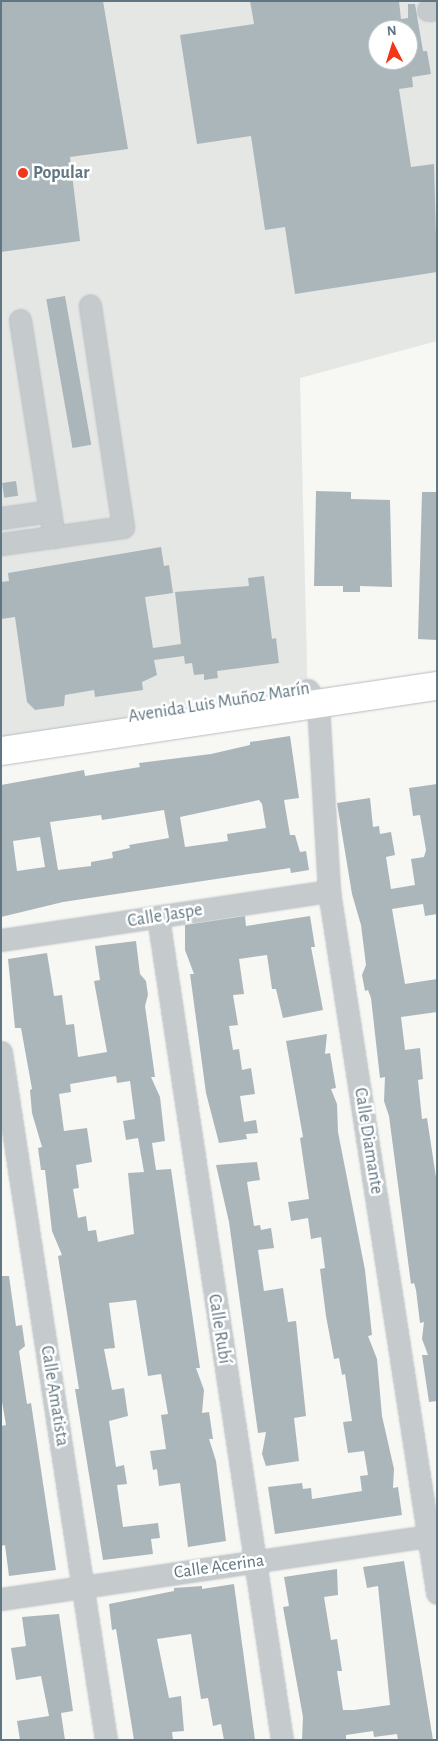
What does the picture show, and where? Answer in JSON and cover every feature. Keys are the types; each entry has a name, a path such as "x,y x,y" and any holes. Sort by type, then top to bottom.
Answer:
{"main road":[{"name":"Avenida Luis Muñoz Marín","path":"1,751 313,697 437,672"},
{"name":"Avenida Luis Muñoz Marín","path":"1,736 313,697 437,686"}],"street":[{"path":"1,544 122,527 90,305"},
{"path":"20,320 54,536"},
{"path":"1,518 50,511"},
{"name":"Calle Diamante","path":"313,697 329,891 432,1536 437,1593"},
{"name":"Calle Jaspe","path":"1,940 329,891"},
{"name":"Calle Rubí","path":"158,917 282,1740"},
{"name":"Calle Amatista","path":"1,1052 106,1740"},
{"name":"Calle Acerina","path":"1,1599 432,1536"}],"shaded area":[{"path":"1,1 437,1 437,341 300,378 308,706 1,753"}],"building":[{"path":"1,1 103,1 128,149 70,157 80,241 1,252"},
{"path":"250,1 399,1 401,19 408,18 408,4 415,4 418,20 368,20 368,70 418,70 418,22 423,51 427,51 431,74 412,77 413,87 399,89 411,167 434,164 437,272 295,294 285,227 265,230 251,136 197,144 180,35 254,24"},
{"path":"65,296 91,445 73,448 46,299"},
{"path":"16,481 18,496 4,498 2,483"},
{"path":"316,491 351,492 351,499 390,500 392,587 360,586 360,592 343,592 343,586 314,586"},
{"path":"422,492 437,492 437,640 418,639"},
{"path":"161,547 164,566 169,565 173,593 145,597 153,648 181,644 175,592 249,586 248,578 264,576 272,639 276,638 279,663 217,671 218,678 204,680 204,674 194,675 192,663 185,664 184,656 154,660 157,675 142,682 143,690 95,697 94,690 65,695 64,706 35,710 27,702 15,617 1,619 1,582 9,581 8,573"},
{"path":"290,736 299,798 284,800 290,835 295,835 300,852 306,851 309,870 291,873 290,868 63,902 1,917 1,785 84,770 85,776 140,767 139,763 211,754 250,745 250,742","holes":["259,800 262,804 266,828 227,834 228,841 185,847 180,817","164,810 169,838 129,845 130,848 112,852 113,858 91,862 91,866 58,870 50,822 101,815 102,820","40,837 45,867 17,871 13,841"]},
{"path":"437,784 437,914 425,916 423,904 392,909 405,984 437,979 437,1012 401,1017 405,1050 420,1048 423,1079 418,1080 422,1119 427,1118 437,1184 437,1401 429,1402 422,1355 428,1355 422,1339 424,1322 420,1323 416,1290 414,1283 411,1284 389,1116 384,1101 385,1077 380,1078 371,998 368,990 365,991 362,975 366,965 361,925 352,894 337,803 370,798 373,827 379,826 380,834 391,832 395,855 386,857 391,889 415,885 411,859 424,857 426,850 420,815 413,816 409,788"},
{"path":"245,916 246,926 310,916 315,947 311,947 323,1010 283,1018 276,989 272,989 267,955 239,959 244,994 233,995 238,1025 229,1026 233,1050 239,1049 242,1070 251,1068 255,1094 240,1096 244,1122 256,1120 258,1133 246,1134 247,1139 219,1143 206,1093 190,974 194,974 185,950 185,925"},
{"path":"136,941 140,974 146,981 148,995 145,1006 155,1077 151,1077 160,1097 165,1141 152,1143 156,1170 171,1169 200,1368 196,1368 204,1390 202,1413 209,1412 213,1439 209,1439 216,1461 226,1541 188,1547 180,1483 159,1486 157,1469 153,1470 150,1451 166,1449 161,1415 168,1414 161,1374 148,1376 136,1300 109,1303 115,1348 104,1349 112,1390 124,1388 128,1416 109,1421 116,1467 124,1465 127,1484 117,1485 123,1527 158,1523 160,1538 151,1539 153,1554 103,1560 75,1389 79,1389 58,1256 62,1255 52,1231 45,1170 41,1170 38,1148 42,1147 32,1113 30,1090 32,1089 21,1028 15,1028 8,959 47,953 54,996 62,995 66,1025 74,1024 78,1057 107,1052 94,981 100,980 95,946","holes":["116,1076 117,1083 130,1081 135,1119 123,1121 126,1140 138,1138 144,1172 128,1173 134,1234 98,1242 96,1230 88,1231 86,1216 78,1218 73,1189 79,1188 76,1165 92,1162 87,1128 64,1131 59,1094 71,1092 70,1084"]},
{"path":"327,1034 325,1054 330,1053 336,1088 331,1089 337,1104 338,1132 365,1270 372,1335 368,1336 377,1359 382,1416 394,1469 393,1488 398,1487 402,1515 275,1534 268,1487 302,1483 303,1489 311,1488 312,1499 362,1491 360,1476 368,1475 364,1451 348,1453 343,1422 352,1421 345,1374 342,1375 339,1358 334,1359 326,1316 320,1269 325,1268 321,1237 311,1239 308,1218 291,1221 288,1202 309,1199 300,1138 303,1137 286,1041"},
{"path":"257,1162 260,1180 247,1182 254,1226 260,1225 261,1230 271,1228 274,1248 258,1250 264,1291 283,1288 288,1322 296,1321 306,1416 294,1418 299,1461 266,1466 262,1454 266,1432 258,1433 229,1222 216,1165"},
{"path":"1,1276 9,1276 16,1326 22,1325 25,1346 19,1351 27,1404 31,1403 56,1570 9,1576 5,1545 1,1546 1,1426 6,1425 1,1396"},
{"path":"404,1561 433,1740 398,1740 397,1734 374,1737 373,1731 346,1735 346,1740 302,1740 303,1717 283,1607 289,1606 284,1577 337,1569 338,1595 324,1597 331,1640 337,1639 342,1671 337,1671 343,1710 354,1710 390,1705 378,1586 367,1588 363,1567"},
{"path":"234,1584 255,1740 224,1740 221,1724 213,1726 208,1698 201,1699 191,1634 157,1639 169,1698 181,1696 184,1731 172,1732 173,1740 134,1740 116,1629 112,1630 109,1604 174,1591 174,1588 202,1586 202,1589"},
{"path":"59,1614 73,1711 61,1713 65,1740 20,1740 17,1721 49,1716 41,1676 16,1680 11,1648 26,1646 22,1617"}],"place":[{"name":"Popular","path":"23,173"}]}
